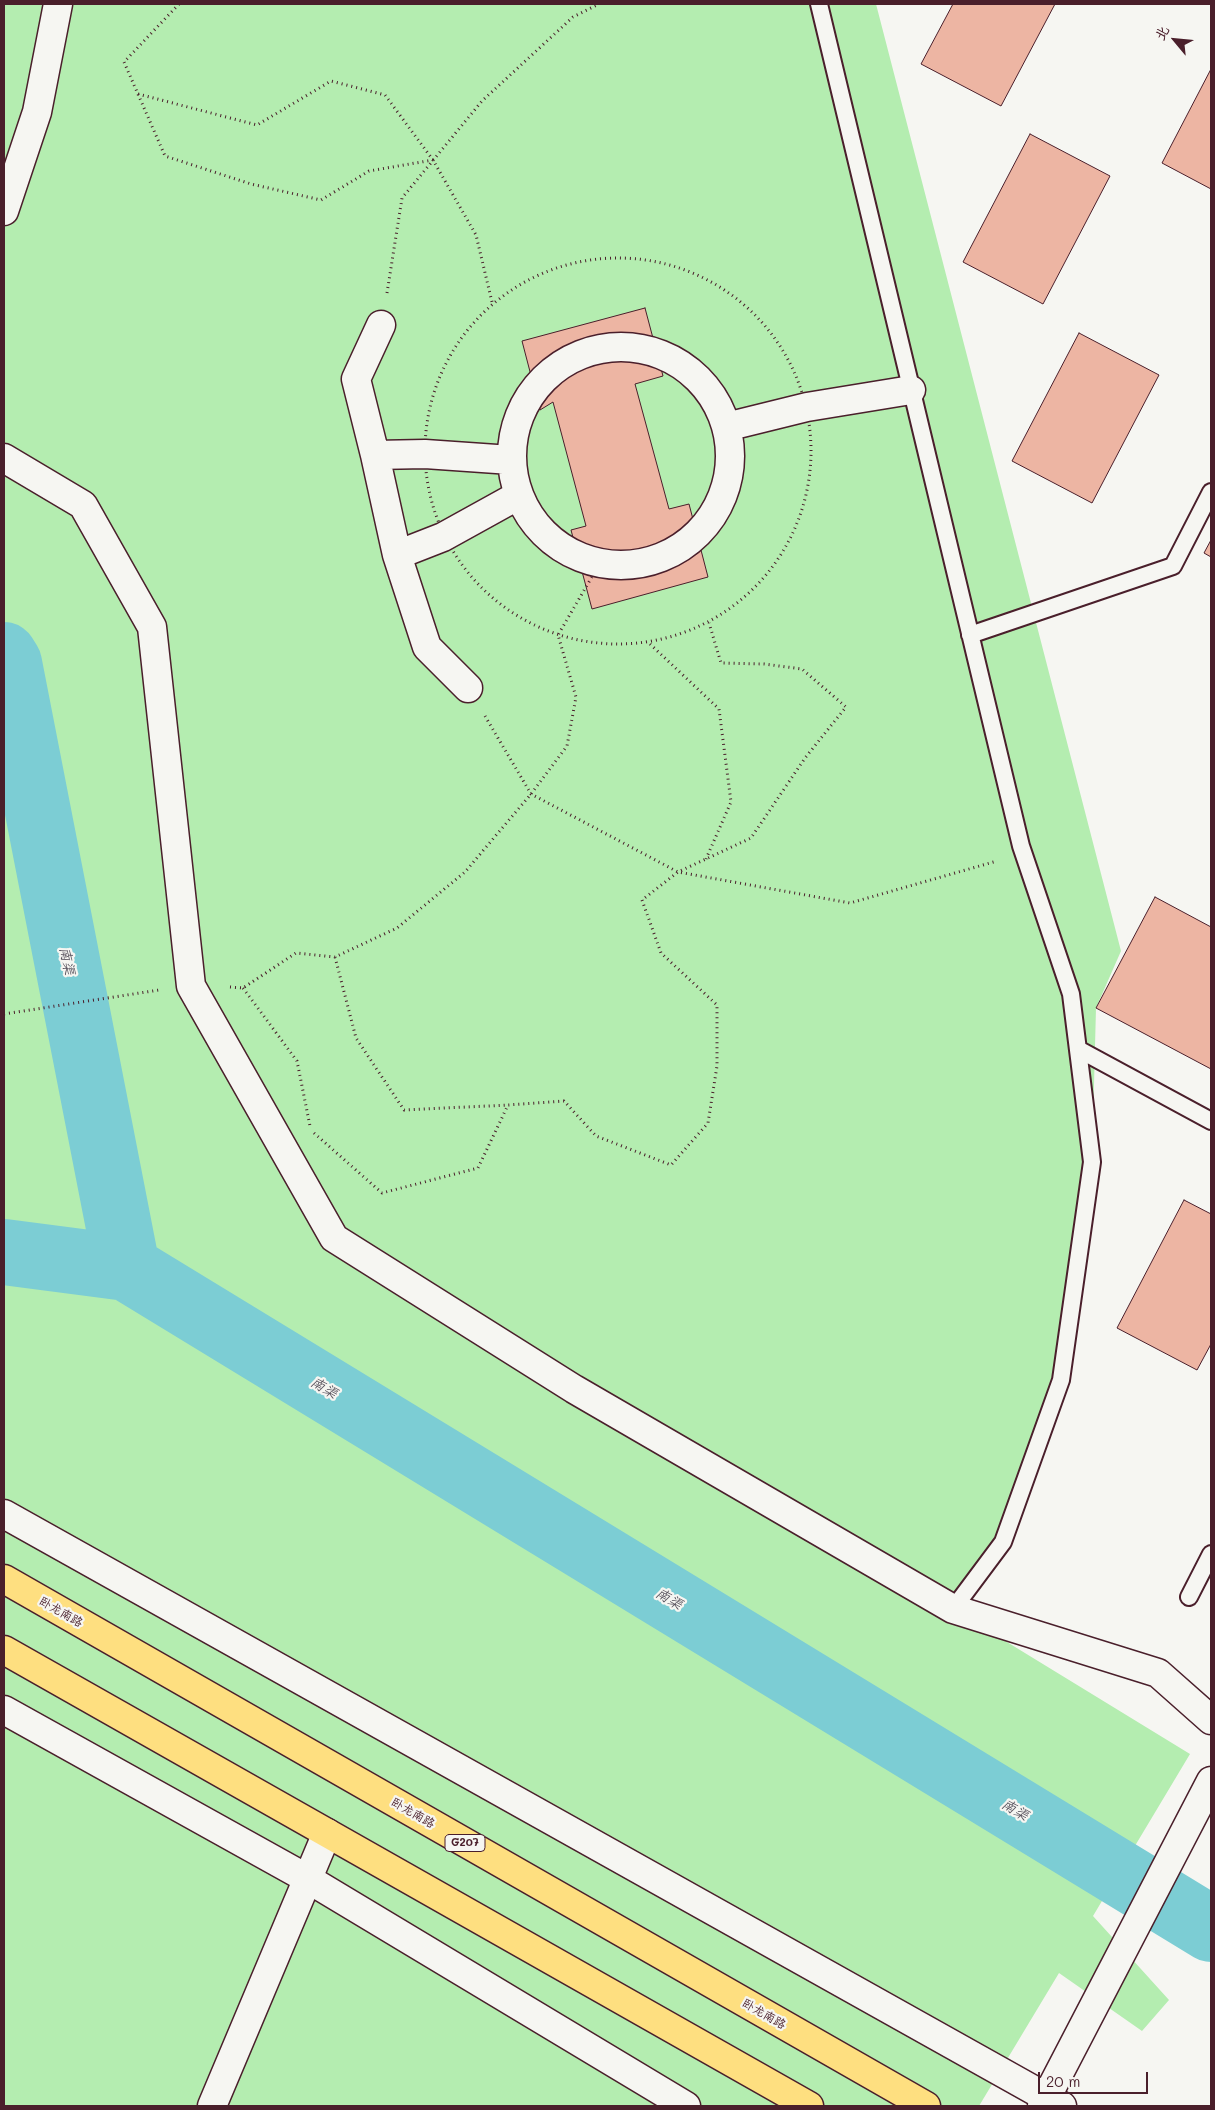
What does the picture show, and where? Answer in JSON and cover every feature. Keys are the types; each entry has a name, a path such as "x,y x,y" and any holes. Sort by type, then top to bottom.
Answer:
{"highway":[{"name":"卧龙南路","path":"4,1579 926,2106"},
{"path":"4,1650 809,2106"}],"street":[{"path":"4,211 37,112 58,4"},
{"path":"381,325 356,379 397,555 427,647 468,688"},
{"path":"622,346 657,352 688,369 712,394 726,427 730,464 721,500 701,530 672,553 637,564 600,564 565,551 537,527 519,496 511,460 516,424 531,393 556,367 587,351 622,346"},
{"path":"726,427 808,407 911,390"},
{"path":"375,455 425,454 511,460"},
{"path":"4,458 83,505 152,627 190,986 334,1238 574,1389 953,1609 1158,1674 1211,1720"},
{"path":"397,555 442,537 519,496"},
{"path":"4,1514 1050,2103 1089,2016 1211,1781"},
{"path":"4,1710 308,1879 686,2106"},
{"path":"212,2106 327,1833"}],"lane":[{"path":"819,4 1022,846 1071,994 1092,1162 1061,1380 1003,1542 953,1609"},
{"path":"970,635 1173,566 1211,492"},
{"path":"1078,1049 1211,1121"},
{"path":"1189,1597 1211,1554"}],"path":[{"path":"179,4 124,62 165,156 250,184 322,200 370,171 433,160"},
{"path":"381,325 402,198 482,101 573,17 599,4"},
{"path":"138,94 257,126 331,81 385,95 433,160 476,235 492,302"},
{"path":"614,255 680,265 738,296 783,346 808,407 811,473 794,534 759,586 709,623 650,644 588,644 528,625 478,588 442,537 424,478 426,415 450,353 492,302 549,268 614,255"},
{"path":"4,1014 190,986 243,988 296,953 335,957 397,928 465,872 532,794 567,746 576,698 558,635 600,564"},
{"path":"335,957 356,1038 404,1110 564,1101 596,1136 671,1165 708,1123 717,1066 717,1005 661,953 642,900 678,872 751,838 805,758 846,707 802,669 764,664 721,663 709,623"},
{"path":"650,644 719,708 731,802 706,859"},
{"path":"468,688 532,794 678,872 850,903 994,863 1022,846"},
{"path":"243,988 297,1061 311,1130 382,1193 478,1168 508,1104"}],"green space":[{"path":"4,4 876,4 1121,951 1096,1008 1092,1162 1061,1380 1003,1542 953,1609 1190,1754 1093,1916 1169,2000 1142,2031 1059,1973 979,2106 4,2106"}],"building":[{"path":"953,4 1055,4 1001,106 921,64"},
{"path":"1211,69 1211,189 1162,163"},
{"path":"1030,134 1110,176 1043,304 963,262"},
{"path":"645,308 663,376 635,384 669,509 689,504 708,577 592,609 571,530 586,526 553,402 540,410 522,341"},
{"path":"1079,333 1159,375 1092,503 1012,461"},
{"path":"1211,540 1211,557 1204,553"},
{"path":"1155,897 1211,927 1211,1069 1096,1008"},
{"path":"1184,1200 1211,1214 1211,1344 1197,1370 1117,1328"}],"waterway":[{"name":"南渠","path":"4,655 9,663 127,1268 1211,1929"},
{"name":"南渠","path":"4,1252 127,1268"}]}
